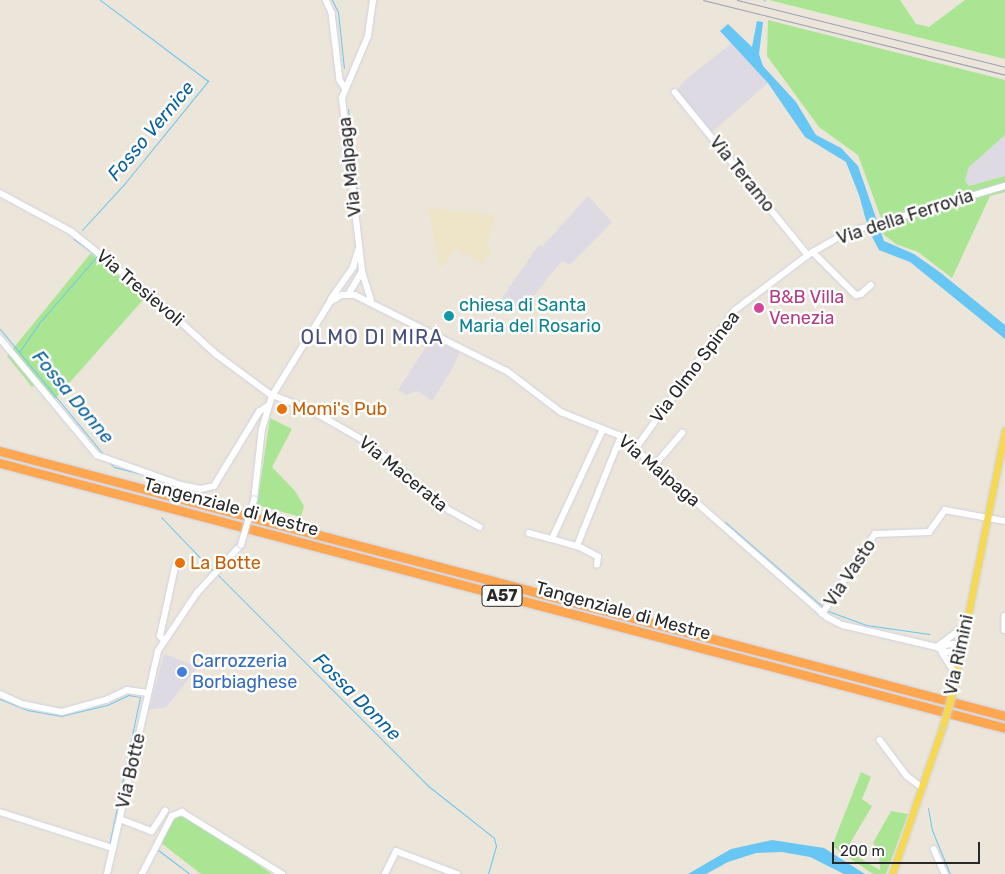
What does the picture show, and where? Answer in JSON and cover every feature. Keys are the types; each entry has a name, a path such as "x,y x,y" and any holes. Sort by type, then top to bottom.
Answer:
{"highway":[{"name":"Tangenziale di Mestre","path":"0,451 1005,716"},
{"name":"Tangenziale di Mestre","path":"0,462 1005,728"}],"main road":[{"name":"Via Rimini","path":"892,874 923,788 953,690 1005,430"}],"street":[{"name":"Via Malpaga","path":"326,0 332,13 340,80 345,88"},
{"name":"Via Malpaga","path":"371,301 362,271 358,247 342,98 368,36 373,0"},
{"name":"Via Teramo","path":"675,92 811,253 856,294 861,294 871,285"},
{"name":"Via della Ferrovia","path":"811,253 846,233 1005,186"},
{"name":"Via Tresievoli","path":"0,193 72,232 164,306 216,354 272,396"},
{"name":"Via Malpaga","path":"330,302 355,262 358,247"},
{"name":"Via Olmo Spinea","path":"636,448 734,311 811,253"},
{"path":"330,302 348,295 362,271"},
{"path":"346,278 348,295"},
{"name":"Via Malpaga","path":"348,295 371,301 507,371 561,412 621,436 824,611 843,625 937,647 950,653 962,650"},
{"name":"Via Botte","path":"108,874 148,693 164,641 215,573 232,558 241,545 254,500 262,429 268,406 272,396 330,302"},
{"path":"0,338 97,456 181,485 209,488 222,476 263,407 268,406"},
{"name":"Via Macerata","path":"272,396 309,409 363,440 391,459 449,510 480,528"},
{"path":"552,539 603,429"},
{"path":"655,465 682,433"},
{"path":"577,546 621,436"},
{"name":"Via Vasto","path":"824,611 871,536 929,532 945,510 987,517"},
{"path":"987,517 1005,521"},
{"path":"529,533 577,546 598,557 596,566"},
{"name":"Via Botte","path":"164,641 160,636 175,567"},
{"path":"1005,616 1005,630"},
{"path":"956,674 948,658 937,647 956,636 966,625"},
{"path":"0,694 22,704 62,712 106,700 127,690 148,693"},
{"path":"880,740 911,781 923,788"},
{"path":"120,819 152,831 164,811"},
{"path":"0,812 113,848"},
{"path":"142,874 172,816 182,812 282,874"},
{"path":"934,848 945,874"},
{"path":"385,874 396,850 457,874"}],"shaded area":[{"path":"732,43 768,83 712,132 675,94 684,81"},
{"path":"1005,135 1005,176 969,186 965,180 968,167"},
{"path":"588,196 612,222 570,265 562,261 522,310 502,298 538,246 543,246"},
{"path":"428,208 496,215 487,243 491,252 483,265 456,248 442,268 439,266"},
{"path":"432,338 459,352 454,366 432,401 418,391 406,395 398,390"},
{"path":"164,654 198,667 166,707 149,710"}],"green space":[{"path":"769,0 900,0 916,24 929,27 965,0 1005,0 1005,59"},
{"path":"768,20 1005,80 1005,135 969,167 965,180 969,186 1005,176 1005,192 990,196 952,278 918,252 896,244 883,234 881,218 858,155 819,127 767,56"},
{"path":"91,253 147,299 143,300 54,400 37,382 32,387 7,356"},
{"path":"270,418 292,429 272,467 295,491 304,506 301,517 257,505"},
{"path":"861,772 871,777 862,799 872,806 846,850 880,870 879,852 873,843 891,811 908,814 886,874 873,874 832,846"},
{"path":"178,812 183,813 272,874 201,874 160,842"}],"water":[{"path":"757,21 763,22 759,54 763,66 796,102 816,135 841,148 858,166 884,241 914,254 941,273 1005,325 1005,339 910,262 879,250 869,231 859,195 846,162 805,137 768,83 720,31 728,24 752,47"},
{"path":"772,840 824,848 865,874 844,874 810,857 782,852 756,853 728,862 706,874 688,874 731,849"}],"waterway":[{"name":"Fosso Vernice","path":"82,230 125,183 208,81 100,0"},
{"path":"332,0 338,12 344,68"},
{"path":"348,109 358,201"},
{"name":"Fosso Vernice","path":"19,352 39,323 97,256 74,239"},
{"name":"Fossa Donne","path":"0,329 103,454"},
{"name":"Fossa Donne","path":"110,463 114,467 146,475"},
{"name":"Fossa Donne","path":"161,517 213,571"},
{"path":"725,522 823,607"},
{"name":"Fossa Donne","path":"218,575 427,785 494,838 496,846 488,874"},
{"path":"828,611 866,625 929,634"},
{"path":"0,699 27,710 61,716 107,705 128,695 140,697 109,845"},
{"path":"928,808 932,830 950,874"},
{"path":"158,850 190,874"}],"railway":[{"path":"703,0 1005,75"},
{"path":"737,0 1005,67"}],"place":[{"name":"B&B Villa Venezia","path":"759,308"},
{"name":"chiesa di Santa Maria del Rosario","path":"449,316"},
{"name":"Momi's Pub","path":"282,409"},
{"name":"La Botte","path":"180,563"},
{"name":"Carrozzeria Borbiaghese","path":"182,672"}],"district":[{"name":"OLMO DI MIRA","path":"372,337"}]}
